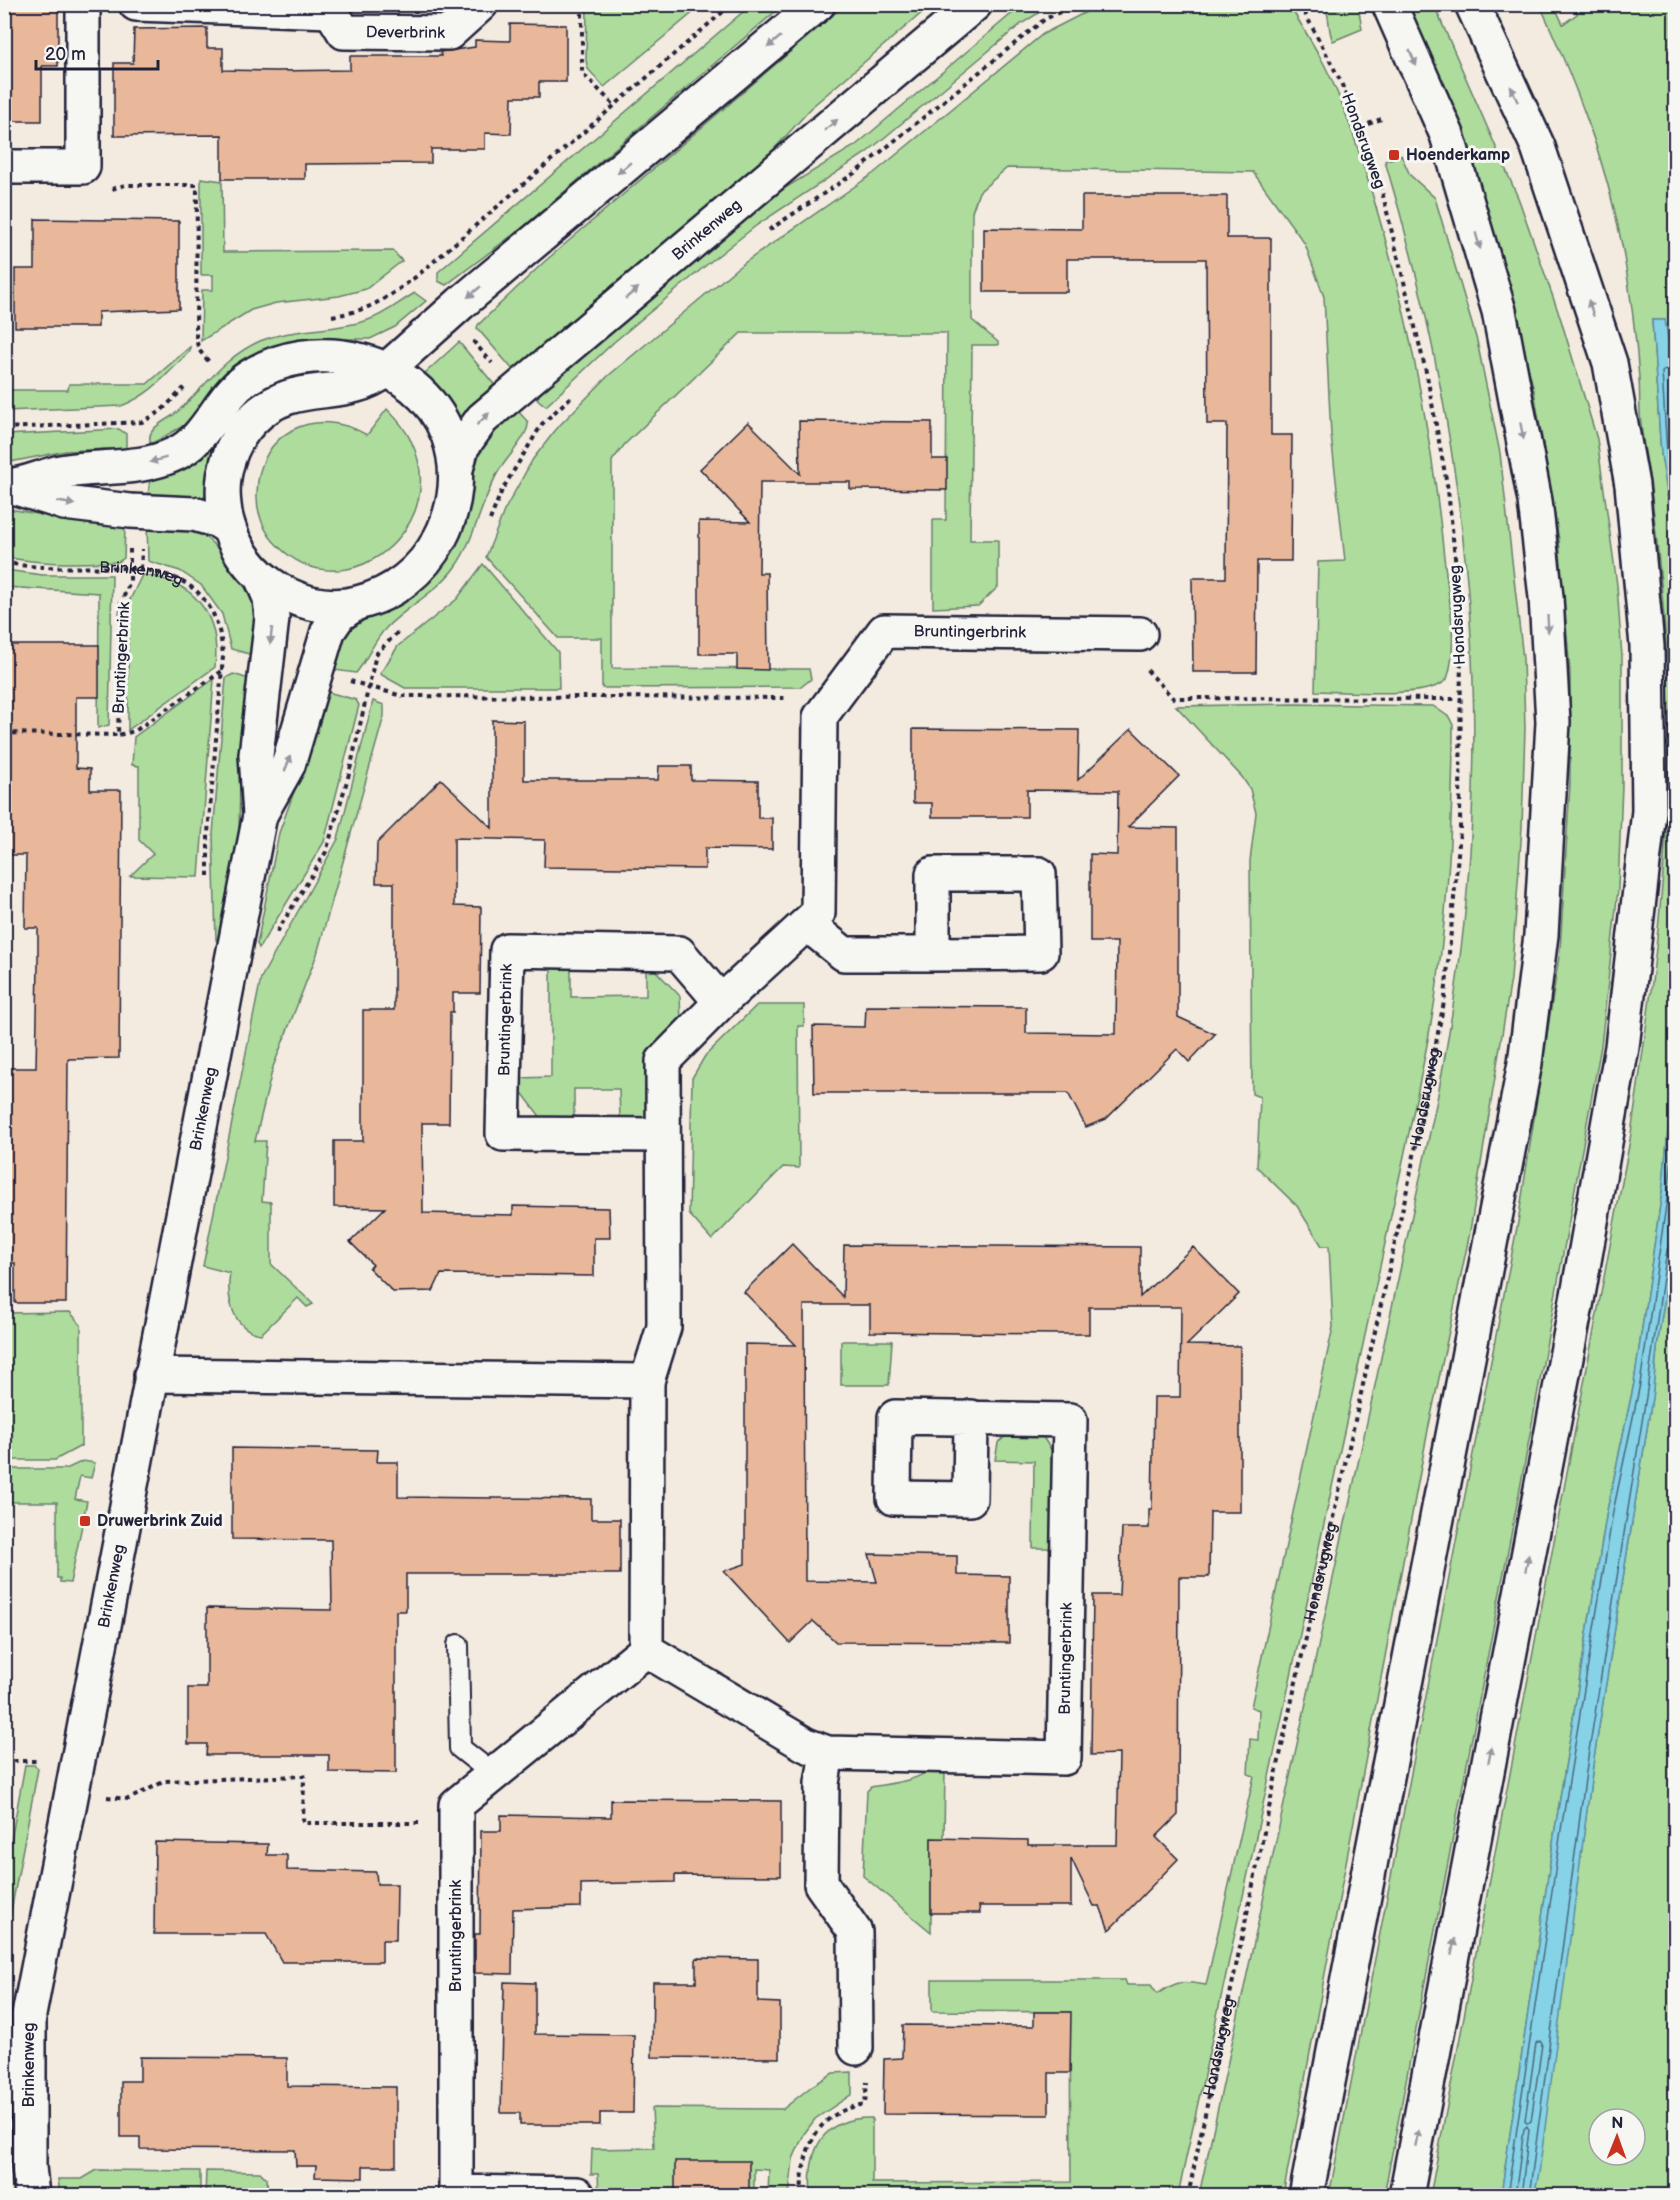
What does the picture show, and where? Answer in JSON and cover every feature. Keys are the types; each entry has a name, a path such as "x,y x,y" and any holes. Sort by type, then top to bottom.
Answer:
{"street":[{"path":"4,167 83,167 83,4"},
{"name":"Deverbrink","path":"136,4 331,8 344,32 449,33 481,4"},
{"path":"7,486 61,472 131,465 164,459 178,453 195,441 216,410 245,380 283,360 325,354 366,362 385,371 416,390 439,418 447,434 456,470 453,506 448,523 430,556 404,581 372,599 355,604 306,601 262,579 242,556 229,528 223,495 223,478 233,446 254,419 266,408 297,393 350,388 368,382 385,371 449,314 818,4"},
{"name":"Brinkenweg","path":"456,470 462,447 475,428 516,391 975,4"},
{"path":"1306,2196 1525,1063 1541,934 1553,722 1546,597 1535,501 1499,311 1447,135 1389,4"},
{"path":"1406,2196 1622,1047 1649,811 1646,634 1632,485 1610,363 1538,147 1472,4"},
{"path":"7,486 64,503 130,511 188,512 207,516 229,528"},
{"name":"Brinkenweg","path":"32,2196 29,2167 29,2015 260,815 256,755 273,618 270,598 262,579"},
{"name":"Brinkenweg","path":"260,815 288,765 328,631 339,615 355,604"},
{"name":"Bruntingerbrink","path":"646,1650 647,1381 664,1328 661,1136 663,1061 721,1002 818,913 820,717 884,631 1127,633"},
{"path":"807,924 844,954 933,954"},
{"name":"Bruntingerbrink","path":"661,1136 503,1134 507,950 679,953 721,1002"},
{"path":"151,1375 647,1381"},
{"name":"Bruntingerbrink","path":"646,1650 806,1745 827,1753 1064,1758 1070,1420 971,1417"},
{"name":"Bruntingerbrink","path":"578,2194 456,2192 456,1805 646,1650"},
{"path":"827,1753 822,1783 821,1884 855,1932 856,2048"}],"lane":[{"path":"458,1645 460,1748 493,1774"}],"path":[{"path":"582,4 582,73 614,105"},
{"path":"329,316 360,312 380,303 417,276 732,4"},
{"path":"761,235 856,172 1036,26 1077,4"},
{"name":"Hondsrugweg","path":"1188,2196 1287,1722 1410,1176 1445,997 1460,832 1461,615 1448,489 1427,376 1378,175 1360,127 1322,43 1300,4"},
{"path":"1360,127 1384,118"},
{"path":"72,167 88,190 117,189 125,184 197,185 196,339 199,350 211,363"},
{"path":"417,276 542,424"},
{"path":"204,370 219,356"},
{"path":"4,428 142,422 160,412 190,383"},
{"path":"485,531 502,490 542,424 580,389"},
{"path":"131,423 131,465"},
{"name":"Bruntingerbrink","path":"130,511 130,582 121,603 118,735 135,731 222,671"},
{"name":"Brinkenweg","path":"4,562 25,567 154,570 175,576 210,605 220,629 222,671 208,833 208,888"},
{"path":"276,934 326,852 337,821 376,654 406,625"},
{"path":"1127,633 1173,698 1462,699"},
{"path":"369,686 402,696 832,698"},
{"path":"4,733 118,735"},
{"path":"71,1795 129,1799 165,1781 304,1776 303,1823 456,1823"},
{"path":"801,2196 802,2163 813,2136 849,2107 865,2104 868,2068 856,2048"}],"green space":[{"path":"587,4 702,5 604,87 588,69 586,61"},
{"path":"751,5 783,5 522,228 446,285 438,281 438,272"},
{"path":"845,5 931,5 814,105 738,189 514,371 477,328 478,325 544,262"},
{"path":"1022,5 1051,5 1021,24 866,153 757,225 710,262 614,342 546,406 537,399 539,396 537,393 739,216 856,145"},
{"path":"1124,5 1289,5 1332,80 1352,131 1387,244 1418,377 1433,467 1452,619 1452,651 1447,679 1438,686 1406,692 1315,691 1318,562 1345,561 1331,435 1324,297 1305,244 1253,172 1007,168 979,192 972,212 972,320 998,342 998,345 972,345 970,540 998,540 998,587 978,606 933,608 933,520 946,520 947,333 741,333 625,444 612,461 612,668 809,669 811,679 801,687 602,688 602,638 558,638 486,557 504,511 533,459 558,427 608,376 737,268 874,173 1043,34 1088,11"},
{"path":"1324,5 1358,5 1362,29 1333,41"},
{"path":"1409,5 1434,5 1519,200 1561,320 1597,439 1617,585 1622,657 1622,785 1618,889 1601,1046 1522,1478 1384,2195 1329,2196 1518,1222 1560,950 1570,784 1570,672 1559,540 1534,391 1501,256 1480,186"},
{"path":"1540,5 1554,5 1563,24 1577,14 1573,5 1675,5 1675,387 1665,320 1652,320 1661,454 1676,544 1674,1069 1663,1185 1634,1383 1607,1511 1555,1829 1501,2195 1430,2196 1630,1140 1653,978 1667,816 1669,707 1664,622 1650,482 1640,418 1638,361 1628,278 1615,213 1598,152 1566,64"},
{"path":"1401,155 1410,175 1435,198 1477,341 1500,453 1523,659 1525,728 1522,827 1511,979 1469,1237 1428,1430 1283,2195 1199,2195 1437,1100 1455,996 1465,918 1473,799 1473,707 1469,614 1461,522 1448,431 1431,340 1410,250 1385,161"},
{"path":"201,178 222,181 223,252 393,251 402,261 366,289 339,296 276,303 251,310 201,341 202,290 213,290 213,275 201,275"},
{"path":"415,293 426,301 395,327 370,339 310,339 264,352 225,377 183,426 151,444 151,434 158,425 177,412 225,364 247,348 273,337 368,320"},
{"path":"459,342 497,388 458,419 424,374"},
{"path":"190,347 190,351 159,382 142,395 121,406 5,411 5,390 68,390 69,384 147,384"},
{"path":"387,409 412,444 420,480 414,513 397,540 371,560 341,570 309,566 278,546 262,522 257,493 260,471 267,454 279,439 293,430 310,424 328,423 348,426 367,435"},
{"path":"517,410 528,422 528,427 498,472 468,545 455,567 431,592 387,627 356,673 327,669 346,631 359,621 419,590 444,563 465,524 479,454 496,428"},
{"path":"119,429 126,434 126,448 66,451 5,463 5,435"},
{"path":"217,440 210,461 206,495 203,498 148,496 150,478 170,475 188,468 204,456"},
{"path":"4,508 81,522 122,523 125,527 124,558 118,562 61,563 5,557"},
{"path":"147,523 197,532 224,556 241,580 255,614 253,655 231,649 222,614 201,585 180,571 148,561"},
{"path":"483,564 558,652 559,688 405,688 380,674 398,646 457,599"},
{"path":"5,570 43,575 112,575 109,725 98,728 99,593 5,587"},
{"path":"142,575 161,578 177,584 201,604 214,632 215,667 128,730 128,604"},
{"path":"233,674 249,679 241,735 239,831 219,940 216,940 213,834 226,678"},
{"path":"214,679 199,877 130,876 153,854 139,840 139,766 132,765 134,737"},
{"path":"328,692 356,700 359,705 324,842 259,948 257,944 279,833 303,767 323,694 327,695"},
{"path":"373,701 384,705 384,716 317,954 273,1067 255,1141 266,1141 262,1201 271,1202 271,1264 313,1304 307,1307 298,1298 261,1334 243,1326 237,1319 230,1302 230,1273 203,1266 261,978 338,839"},
{"path":"1295,704 1433,706 1449,717 1453,725 1453,759 1446,896 1440,965 1421,1078 1178,2195 811,2196 812,2164 821,2139 841,2123 872,2118 872,2183 1071,2182 1070,2012 932,2011 932,1980 1125,1980 1127,1985 1151,1985 1157,1994 1181,1983 1206,1985 1254,1776 1248,1774 1250,1739 1258,1740 1259,1710 1251,1707 1333,1327 1329,1246 1322,1246 1297,1206 1257,1167 1260,1097 1252,1094 1250,861 1256,813 1250,789 1242,777 1176,706"},
{"path":"551,965 571,966 571,997 646,996 646,966 651,966 680,996 681,1021 647,1054 647,1120 620,1120 619,1089 574,1089 574,1119 542,1119 520,1090 519,1078 551,1077"},
{"path":"757,1005 804,1005 804,1026 798,1026 799,1168 783,1167 712,1240 689,1214 692,1078 705,1056"},
{"path":"1675,1232 1675,2195 1534,2196 1594,1758 1652,1398 1658,1340"},
{"path":"70,1312 81,1325 81,1446 55,1460 5,1460 5,1313"},
{"path":"841,1341 892,1341 889,1385 841,1385"},
{"path":"1010,1432 1041,1434 1052,1451 1054,1548 1033,1548 1034,1461 995,1460 998,1443"},
{"path":"83,1461 95,1463 91,1478 80,1476 75,1499 87,1501 70,1583 60,1582 60,1578 57,1578 57,1502 5,1502 5,1469 66,1469"},
{"path":"25,1765 34,1765 38,1769 5,1943 5,1873"},
{"path":"932,1768 945,1768 944,1839 931,1839 931,1932 863,1876 867,1791 871,1787 911,1779"},
{"path":"852,2072 852,2094 815,2119 804,2134 793,2159 789,2195 768,2195 769,2170 754,2169 754,2196 599,2194 598,2174 591,2174 592,2149 654,2148 652,2108 783,2109 833,2073"},
{"path":"97,2170 200,2171 200,2195 60,2195 58,2179 82,2179"},
{"path":"206,2171 260,2172 267,2179 268,2195 205,2195"}],"water":[{"path":"1652,320 1665,320 1676,387 1675,544 1661,454"},
{"path":"1675,1049 1675,1232 1658,1340 1652,1398 1594,1758 1539,2173 1534,2195 1501,2195 1555,1829 1607,1511 1634,1383 1663,1185"}],"building":[{"path":"4,4 58,4 58,66 42,66 42,121 4,121"},
{"path":"510,24 566,25 566,82 539,82 539,97 512,97 511,134 485,133 485,149 431,149 431,163 305,164 305,179 222,179 222,135 114,136 114,63 133,63 134,29 207,28 207,48 223,48 223,70 275,71 350,70 350,56 441,56 440,52 475,47 475,40 510,41"},
{"path":"1082,196 1227,196 1227,238 1271,238 1271,435 1292,435 1291,561 1257,561 1256,672 1193,672 1192,578 1226,578 1227,424 1207,424 1206,259 1067,259 1067,292 984,292 984,228 1082,229"},
{"path":"35,219 179,221 179,309 98,312 98,327 15,327 15,269 35,269"},
{"path":"799,421 932,422 932,459 947,459 947,490 850,489 850,482 760,482 759,573 767,573 768,670 737,669 737,654 699,654 699,521 750,522 700,469 748,422 800,474"},
{"path":"4,645 99,645 99,697 76,697 76,768 90,769 90,790 121,790 119,1058 68,1059 66,1303 15,1303 15,1263 4,1263 4,1068 36,1068 38,928 25,928 26,855 4,855"},
{"path":"492,720 524,721 524,780 658,780 659,766 691,766 691,780 758,781 758,818 772,818 772,849 705,848 705,869 544,867 545,840 454,838 454,906 481,907 480,993 453,993 453,1012 450,1012 449,1123 422,1123 423,1213 513,1215 513,1206 609,1208 610,1238 594,1238 594,1276 441,1274 433,1291 393,1292 369,1268 373,1265 350,1242 385,1208 334,1207 334,1141 363,1141 363,1010 394,1010 394,883 376,883 377,843 441,779 492,828"},
{"path":"913,729 1079,730 1078,780 1131,729 1179,776 1128,827 1178,828 1178,1017 1215,1034 1189,1062 1177,1049 1106,1119 1086,1127 1068,1093 814,1093 813,1026 865,1027 866,1006 1026,1007 1026,1033 1116,1034 1117,942 1090,942 1090,854 1117,855 1118,791 1027,790 1027,817 932,817 932,803 913,803"},
{"path":"792,1244 843,1297 844,1245 1140,1247 1140,1297 1193,1247 1239,1294 1187,1345 1240,1346 1240,1512 1210,1512 1209,1577 1179,1577 1178,1815 1156,1837 1178,1859 1109,1930 1100,1906 1094,1906 1071,1858 1071,1906 979,1906 980,1913 931,1913 931,1838 1028,1840 1028,1845 1117,1845 1119,1754 1091,1755 1093,1595 1119,1595 1122,1528 1149,1528 1149,1509 1152,1509 1154,1397 1180,1397 1181,1307 1089,1307 1089,1334 1059,1334 870,1332 870,1305 804,1305 805,1581 877,1582 869,1554 957,1556 957,1575 1009,1576 1009,1643 836,1642 813,1621 790,1643 724,1571 745,1564 745,1344 796,1345 744,1292"},
{"path":"232,1448 378,1450 377,1462 398,1462 398,1497 591,1499 591,1519 620,1519 620,1574 406,1574 406,1611 396,1611 396,1773 329,1772 329,1755 206,1755 207,1744 188,1744 188,1688 207,1688 207,1608 332,1610 331,1540 232,1539"},
{"path":"611,1800 781,1801 781,1876 675,1875 675,1882 581,1884 581,1907 513,1909 512,1974 475,1973 475,1934 480,1934 481,1831 501,1831 501,1815 611,1817"},
{"path":"155,1842 268,1844 267,1855 287,1855 287,1870 376,1872 377,1884 397,1884 396,1940 382,1940 382,1962 282,1962 266,1934 154,1934"},
{"path":"696,1958 758,1959 758,2002 780,2003 780,2058 652,2057 653,1982 696,1982"},
{"path":"504,1982 535,1983 535,2034 634,2035 633,2113 600,2113 600,2125 520,2125 520,2113 501,2113"},
{"path":"1034,2012 1071,2012 1070,2073 1049,2073 1049,2115 883,2114 884,2059 902,2058 903,2025 1034,2026"},
{"path":"140,2057 287,2058 287,2086 396,2087 396,2166 363,2166 363,2178 315,2177 316,2166 296,2166 295,2150 140,2149 140,2137 121,2137 121,2081 140,2081"},
{"path":"675,2161 749,2161 749,2196 675,2196"}],"place":[{"name":"Hoenderkamp","path":"1394,155"},
{"name":"Druwerbrink Zuid","path":"85,1521"}]}
